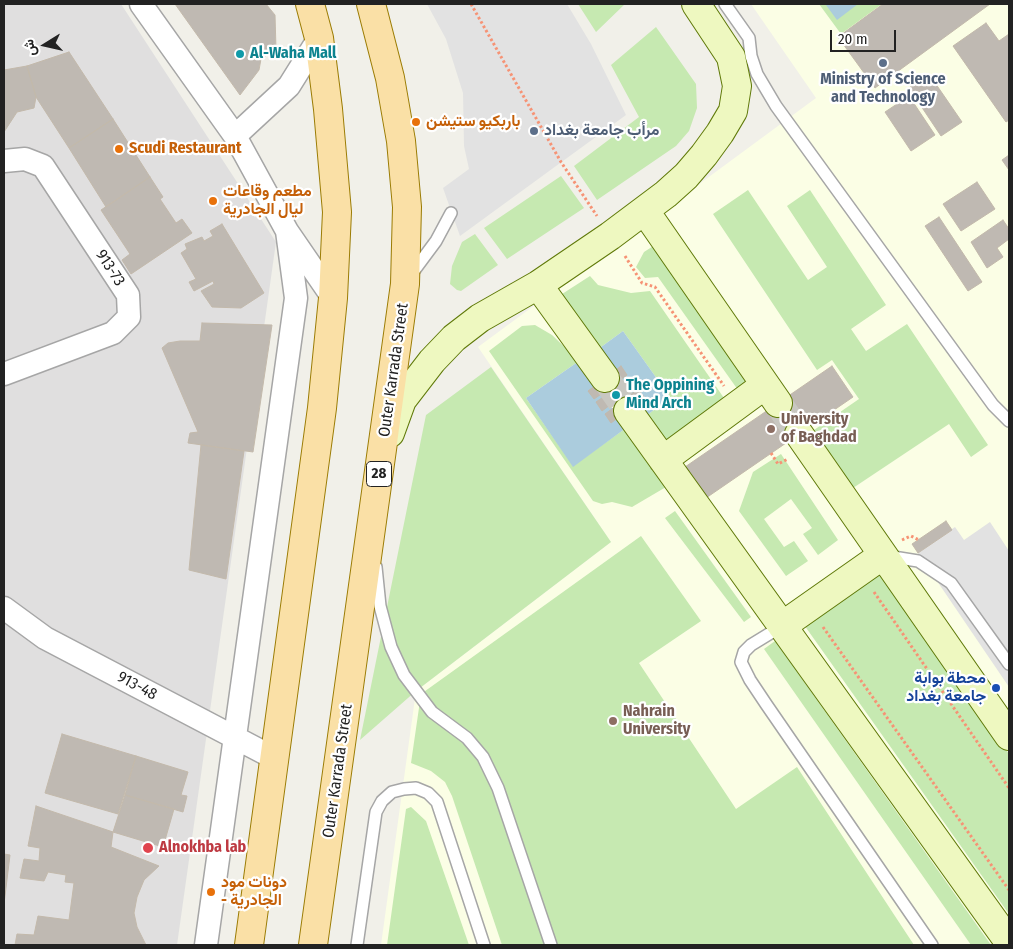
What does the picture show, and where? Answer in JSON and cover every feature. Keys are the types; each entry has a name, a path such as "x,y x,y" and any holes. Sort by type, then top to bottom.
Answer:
{"main road":[{"path":"249,945 322,408 333,298 337,212 328,108 319,38 310,4"},
{"name":"Outer Karrada Street","path":"313,945 405,284 407,208 401,141 390,78 371,4"}],"street":[{"path":"141,4 235,136 287,231 333,298"},
{"path":"378,486 390,434 402,400 432,361 454,338 480,318 538,285 645,210 673,188 704,155 720,133 733,111 737,86 731,58 696,4"},
{"path":"235,136 289,86 319,38"},
{"name":"913-73","path":"4,161 25,159 43,166 128,295 129,317 113,333 4,374"},
{"path":"645,210 771,394 663,460"},
{"path":"206,945 296,298 287,231"},
{"path":"538,285 605,378"},
{"path":"628,411 1009,942"},
{"path":"799,434 1009,736"},
{"path":"782,626 883,555"},
{"name":"913-48","path":"4,608 45,638 274,758"}],"lane":[{"path":"725,4 749,38 752,65 750,74 745,81 737,86"},
{"path":"751,56 757,74 776,106 993,405 1009,422"},
{"path":"405,284 436,241 451,213"},
{"path":"378,486 375,560 380,606 391,647 404,675 422,701 432,712 467,738 483,757 498,788 550,945"},
{"path":"883,555 918,561 951,583 1009,664"},
{"path":"782,626 751,645 744,652 741,662 766,704 932,945"},
{"path":"357,945 376,812 382,801 392,792 416,788 428,793 437,802 484,945"}],"path":[{"path":"870,587 1009,788"},
{"path":"819,621 1009,890"}],"shaded area":[{"path":"4,4 121,4 276,242 177,945 4,945"},
{"name":"مرأب جامعة بغداد","path":"427,4 567,4 591,44 626,115 460,236 443,188 469,169 464,146 463,93 446,39"},
{"name":"University of Baghdad","path":"751,4 1009,4 1009,945 381,945 416,691 611,542 478,347 816,98"},
{"path":"990,522 1009,551 1009,687 918,553 955,527 964,540"}],"green space":[{"path":"578,4 625,4 596,32"},
{"path":"819,4 882,4 841,34"},
{"path":"656,27 696,84 697,108 689,131 676,146 597,200 574,166 639,117 611,65"},
{"path":"561,176 584,208 507,259 484,228"},
{"path":"748,190 808,280 827,267 787,206 810,190 886,305 851,329 866,351 907,324 988,445 971,457 949,424 853,488 814,430 859,399 832,360 817,370 713,214"},
{"path":"475,234 498,265 461,291 457,290 450,284 452,266 462,242"},
{"path":"658,243 749,382 738,390 658,277 645,278 636,267 644,252"},
{"path":"590,276 598,285 631,293 650,291 726,401 665,442 645,417 670,397 623,331 597,350 559,296"},
{"path":"535,325 552,335 579,361 526,398 573,466 626,428 666,487 632,507 612,502 602,504 593,501 489,351 522,326"},
{"path":"491,367 611,542 416,691 360,740 426,415"},
{"path":"781,454 838,540 818,555 803,534 812,528 791,499 764,519 784,547 794,541 808,561 786,576 739,511 753,472"},
{"path":"675,511 751,617 744,622 665,518"},
{"name":"Nahrain University","path":"641,536 701,621 639,663 736,809 797,767 914,945 502,945 452,796 445,782 431,771 411,763 421,694"},
{"path":"882,571 1009,754 1009,914 802,622"},
{"path":"775,641 991,945 971,945 764,649"},
{"path":"411,807 426,821 469,945 387,945 406,809"}],"water":[{"path":"858,4 837,20 826,5"},
{"path":"623,331 670,397 645,417 597,350"},
{"path":"579,361 626,428 573,467 526,398"}],"building":[{"name":"Al-Waha Mall","path":"175,4 266,4 275,15 276,49 261,59 259,70 240,95"},
{"name":"Ministry of Science and Technology","path":"883,4 990,4 875,88 838,37"},
{"path":"986,23 999,41 1009,34 1009,120 1006,122 953,46"},
{"path":"69,52 113,119 69,148 36,97 27,66"},
{"path":"27,66 36,97 34,108 17,112 4,132 4,70"},
{"path":"929,74 962,122 941,136 909,88"},
{"path":"909,96 935,135 911,151 885,112"},
{"path":"113,119 150,177 106,207 69,148"},
{"path":"1009,155 1009,170 1002,160"},
{"path":"150,177 163,197 160,199 176,223 182,219 192,233 131,274 122,260 130,254 101,210"},
{"path":"977,182 995,209 961,231 943,204"},
{"path":"939,217 982,282 968,291 925,226"},
{"path":"1003,220 1009,229 1009,239 997,248 1003,257 987,268 971,242"},
{"path":"222,224 264,293 241,308 212,307 201,291 214,284 213,281 194,291 189,282 196,279 181,253 187,249 185,244 202,237 204,241 213,236 210,231"},
{"path":"202,323 272,325 253,452 188,443 190,433 198,432 162,348 168,343 200,341"},
{"path":"621,366 627,375 611,387 616,370"},
{"path":"832,366 853,397 706,498 685,467"},
{"path":"630,378 636,387 619,399 613,390"},
{"path":"604,379 610,388 594,399 588,391"},
{"path":"638,389 645,398 628,410 625,399"},
{"path":"612,391 618,399 602,411 596,402"},
{"path":"616,406 627,411 611,423 605,414"},
{"path":"201,445 244,451 226,579 189,570"},
{"path":"946,521 952,530 918,553 912,544"},
{"path":"62,734 136,756 118,814 45,793"},
{"path":"136,756 188,772 181,795 187,796 183,812 125,795"},
{"path":"125,795 174,809 163,847 113,832"},
{"path":"36,806 113,832 111,847 159,866 144,880 137,897 134,913 137,927 146,945 15,945 17,934 34,935 38,916 69,920 74,883 65,882 66,875 48,872 44,881 20,878 24,859 39,861 40,848 28,846"},
{"path":"4,854 10,855 4,904"}],"tunnel":[{"path":"605,378 628,411"},
{"path":"778,403 799,434"}],"place":[{"name":"Al-Waha Mall","path":"240,54"},
{"name":"Ministry of Science and Technology","path":"883,63"},
{"name":"باربكيو ستيشن","path":"416,122"},
{"name":"مرأب جامعة بغداد","path":"534,131"},
{"name":"Scudi Restaurant","path":"119,149"},
{"name":"مطعم وقاعات ليال الجادرية","path":"213,201"},
{"name":"The Oppining Mind Arch","path":"616,395"},
{"name":"University of Baghdad","path":"771,429"},
{"name":"محطة بوابة جامعة بغداد","path":"996,688"},
{"name":"Nahrain University","path":"613,721"},
{"name":"Alnokhba lab","path":"148,848"},
{"name":"دونات مود - الجادرية","path":"211,892"}]}
